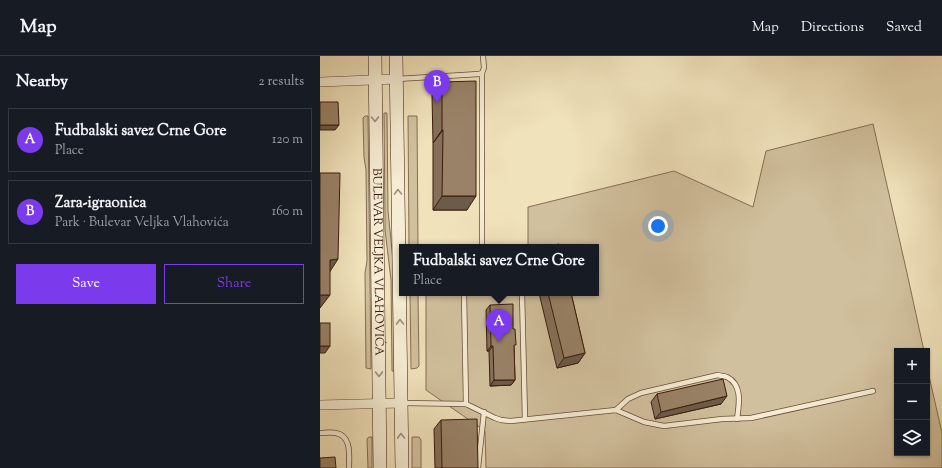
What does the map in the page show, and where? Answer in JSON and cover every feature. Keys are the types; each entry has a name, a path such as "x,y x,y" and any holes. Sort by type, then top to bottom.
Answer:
{"main road":[{"name":"BULEVAR VELJKA VLAHOVIĆA","path":"375,56 380,468"},
{"name":"BULEVAR VELJKA VLAHOVIĆA","path":"396,56 399,244"},
{"name":"BULEVAR VELJKA VLAHOVIĆA","path":"400,296 402,468"}],"street":[{"path":"320,82 397,79"},
{"path":"320,405 401,403"}],"lane":[{"path":"482,244 483,56"},
{"path":"397,79 482,73"},
{"path":"464,296 466,404"},
{"path":"522,296 525,419"},
{"path":"616,410 628,399 641,393 718,375 726,376 734,382 738,391 740,403 737,419"},
{"path":"401,403 466,404 500,420 511,421 616,410 644,422 664,426 722,419 751,418 873,391"},
{"path":"478,468 484,412"},
{"path":"320,433 336,433 345,437 349,446 349,468"}],"shaded area":[{"path":"384,113 387,113 388,211 393,260 395,371 392,371 391,280 385,230"},
{"path":"368,116 371,369 366,368 366,170 364,157 363,118"},
{"path":"408,116 417,116 418,244 409,244"},
{"path":"873,124 923,348 894,348 894,456 930,456 930,380 942,433 942,468 486,468 485,431 426,390 426,296 599,296 599,244 528,244 528,207 674,171 753,207 766,151"},
{"path":"410,296 418,296 419,366 411,369"},
{"path":"372,437 372,468 368,468 367,439"},
{"path":"412,437 419,437 421,440 421,468 412,468"}],"building":[{"path":"476,81 476,196 442,196 442,82"},
{"path":"320,102 338,102 339,125 320,125"},
{"path":"320,173 340,173 338,259 330,260 330,295 320,295"},
{"path":"549,296 572,296 585,353 564,358"},
{"path":"513,304 513,329 515,329 516,345 514,345 515,380 494,380 490,305"},
{"path":"320,323 330,323 330,346 320,346"},
{"path":"723,379 727,396 661,412 657,394"},
{"path":"477,419 478,468 442,468 441,420"},
{"path":"335,457 336,468 320,468 320,458"}],"place":[{"name":"Zara-igraonica","path":"437,103"},
{"name":"Fudbalski savez Crne Gore","path":"499,342"}]}
